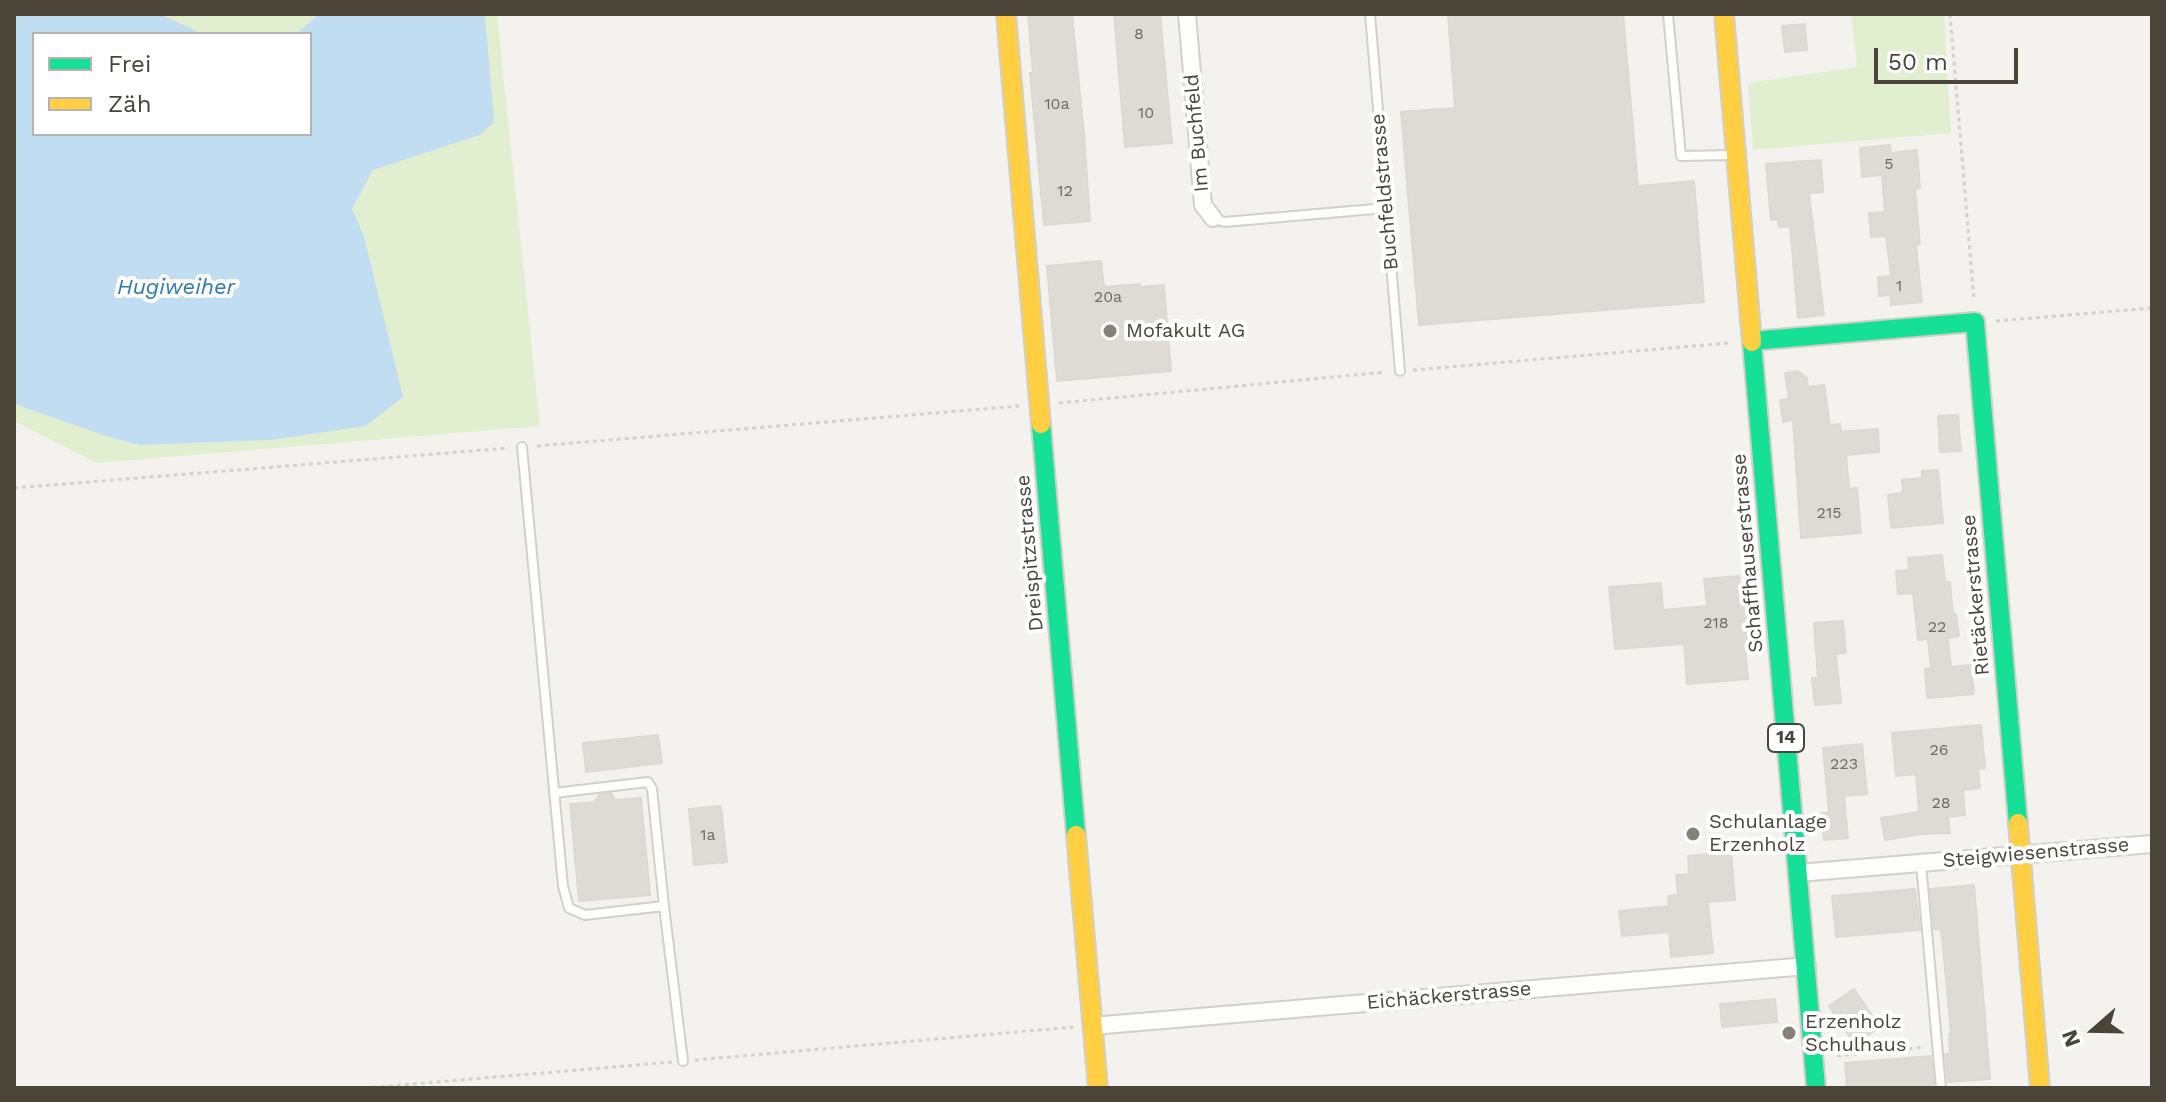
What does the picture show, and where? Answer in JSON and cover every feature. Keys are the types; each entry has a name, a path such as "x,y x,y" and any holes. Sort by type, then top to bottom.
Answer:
{"street":[{"name":"Dreispitzstrasse","path":"1006,14 1098,1088"},
{"name":"Im Buchfeld","path":"1187,14 1203,205 1213,218"},
{"name":"Schaffhauserstrasse","path":"1724,14 1816,1088"},
{"path":"1752,341 1975,322"},
{"name":"Rietäckerstrasse","path":"1975,322 2040,1088"},
{"name":"Steigwiesenstrasse","path":"1798,873 2152,844"},
{"name":"Eichäckerstrasse","path":"1092,1026 1807,966"}],"lane":[{"name":"Buchfeldstrasse","path":"1370,14 1400,371"},
{"path":"1668,14 1681,156 1736,155"},
{"name":"Im Buchfeld","path":"1213,218 1224,222 1386,208"},
{"path":"522,447 563,886 569,908 585,915 664,906"},
{"path":"554,793 648,782 652,789 683,1061"},
{"name":"Steigwiesenstrasse","path":"1921,863 1941,1088"}],"path":[{"path":"1950,14 1975,322 2152,308"},
{"path":"365,1088 1092,1026"},
{"path":"1827,1057 1937,1046"}],"green space":[{"path":"160,14 319,14 298,32 199,32"},
{"path":"485,14 497,14 540,426 97,463 14,421 14,397 17,405 139,445 271,440 366,426 402,397 364,237 352,209 373,170 480,135 493,122"},
{"path":"1851,14 1944,14 1951,133 1753,150 1748,83 1857,67"}],"water":[{"name":"Hugiweiher","path":"14,14 160,14 199,32 32,32 32,136 312,136 312,32 298,32 319,14 485,14 494,122 480,135 373,170 352,209 364,236 403,397 366,426 271,440 139,445 17,405 14,397"}],"building":[{"path":"1028,14 1072,14 1090,221 1044,225 1030,73 1033,73"},
{"path":"1114,14 1160,14 1172,143 1125,147"},
{"path":"1448,14 1623,14 1638,186 1694,181 1704,302 1419,325 1401,112 1455,108"},
{"path":"1805,24 1807,50 1785,52 1782,26"},
{"path":"1890,145 1891,153 1917,150 1920,188 1915,189 1920,244 1916,245 1922,302 1891,305 1890,295 1879,296 1878,277 1891,276 1886,236 1871,237 1869,213 1885,212 1882,175 1862,177 1860,148"},
{"path":"1821,160 1823,192 1809,193 1824,315 1798,318 1790,226 1779,227 1778,219 1771,220 1766,164"},
{"name":"Mofakult AG","path":"1101,261 1104,287 1164,285 1171,371 1057,381 1047,266"},
{"path":"1798,371 1807,378 1808,387 1824,385 1830,425 1840,424 1841,432 1878,429 1879,452 1846,455 1849,489 1857,488 1861,533 1801,538 1793,420 1783,422 1780,400 1789,399 1785,373"},
{"path":"1958,415 1961,451 1940,452 1938,416"},
{"path":"1938,470 1943,523 1891,528 1888,495 1903,493 1902,480 1922,478 1922,471"},
{"path":"1942,555 1945,582 1950,582 1959,636 1948,638 1951,667 1971,665 1974,694 1927,698 1925,669 1931,668 1928,639 1918,640 1913,593 1898,594 1896,571 1909,570 1908,558"},
{"path":"1739,576 1741,606 1747,605 1751,645 1745,645 1748,679 1687,684 1684,644 1615,649 1609,587 1661,583 1663,610 1707,606 1704,579"},
{"path":"1843,621 1846,653 1836,654 1841,703 1815,705 1812,678 1818,678 1814,623"},
{"path":"1981,725 1985,768 1978,769 1980,788 1963,790 1965,815 1948,817 1950,833 1885,840 1881,818 1919,812 1916,774 1896,776 1892,733"},
{"path":"658,735 662,763 586,772 583,743"},
{"path":"1862,744 1867,794 1844,796 1848,838 1824,840 1822,813 1829,813 1823,748"},
{"path":"611,793 615,800 641,798 650,895 579,901 570,804 595,802 599,795"},
{"path":"721,806 727,862 694,865 689,809"},
{"path":"1731,852 1735,900 1708,902 1713,953 1671,957 1669,932 1622,936 1619,911 1669,906 1668,896 1678,895 1676,875 1689,874 1688,856"},
{"path":"1974,885 1990,1079 1948,1082 1945,1054 1950,1054 1951,1034 1942,936 1940,929 1934,929 1930,889"},
{"path":"1915,889 1920,930 1836,937 1832,896"},
{"path":"1854,989 1880,1027 1854,1044 1829,1006"},
{"path":"1775,999 1777,1022 1722,1027 1720,1004"},
{"path":"1931,1056 1932,1088 1847,1088 1845,1063"}],"traffic: fast":[{"path":"1752,341 1975,322 2018,823"},
{"path":"1752,342 1816,1088"},
{"path":"1041,424 1076,835"}],"traffic: slow":[{"path":"1006,14 1041,424"},
{"path":"1724,14 1752,342"},
{"path":"2018,823 2040,1088"},
{"path":"1076,835 1098,1088"}],"place":[{"name":"Mofakult AG","path":"1110,331"},
{"name":"Schulanlage Erzenholz","path":"1693,834"},
{"name":"Erzenholz Schulhaus","path":"1789,1033"}]}
